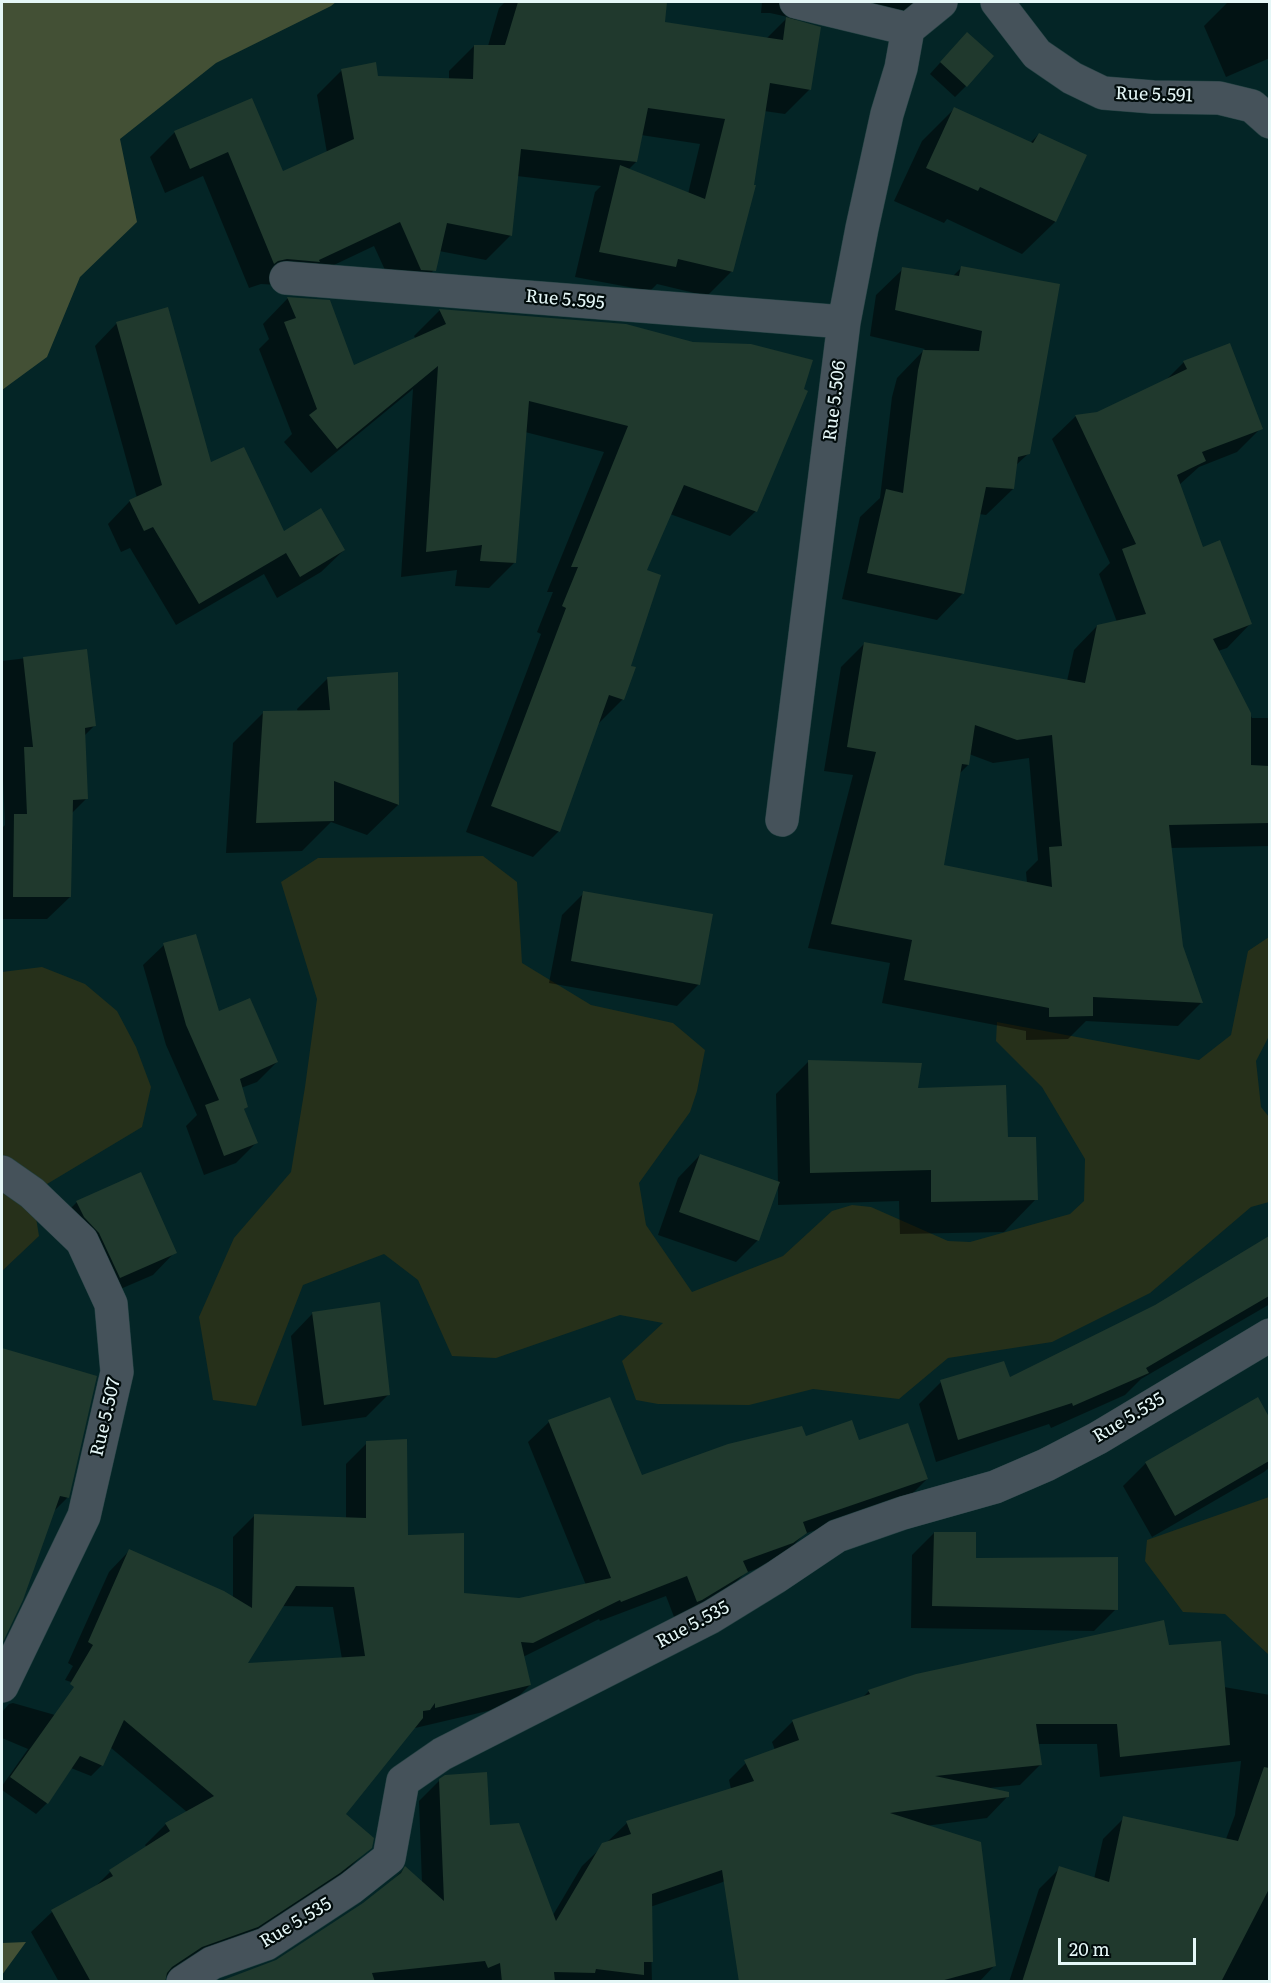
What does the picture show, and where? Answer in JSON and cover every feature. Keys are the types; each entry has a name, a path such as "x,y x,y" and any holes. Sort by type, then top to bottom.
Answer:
{"street":[{"path":"796,2 908,29 941,2"},
{"name":"Rue 5.591","path":"997,2 1037,54 1072,78 1103,93 1219,98 1252,106 1269,122"},
{"name":"Rue 5.506","path":"782,820 844,322 886,114 902,68 908,29"},
{"name":"Rue 5.595","path":"286,278 844,322"},
{"name":"Rue 5.507","path":"2,1172 32,1193 82,1241 111,1304 117,1372 84,1516 2,1686"},
{"name":"Rue 5.535","path":"183,1982 212,1963 266,1944 351,1888 389,1858 403,1781 442,1754 711,1617 837,1536 995,1486 1046,1465 1098,1438 1269,1335"}],"green space":[{"path":"2,2 336,2 216,63 120,139 137,222 80,277 47,357 2,390"},
{"path":"483,856 517,882 522,963 591,1005 673,1023 705,1050 697,1091 690,1112 639,1183 646,1225 692,1292 783,1256 832,1211 852,1205 871,1207 948,1241 970,1242 1070,1214 1084,1201 1085,1159 1042,1087 996,1041 997,1022 1199,1060 1231,1035 1248,951 1269,937 1269,1036 1256,1061 1261,1107 1269,1117 1269,1202 1251,1207 1150,1293 1052,1342 948,1358 899,1399 813,1389 749,1405 658,1404 636,1400 622,1361 663,1323 620,1315 496,1358 452,1356 418,1280 384,1254 303,1285 256,1406 213,1400 199,1317 234,1238 291,1172 317,999 281,882 318,858"},
{"path":"42,967 85,984 117,1011 136,1047 151,1087 142,1127 32,1193 39,1236 2,1271 2,972"},
{"path":"1270,1497 1269,1655 1225,1614 1183,1612 1145,1561 1147,1540"},
{"path":"26,1942 2,1975 2,1943"}],"building":[{"path":"518,2 667,2 665,22 783,40 786,17 821,27 811,90 770,83 754,185 756,185 733,272 678,259 676,267 599,252 620,165 705,199 725,119 648,108 637,162 521,149 512,236 447,223 436,271 421,270 400,222 319,260 320,262 287,259 274,264 228,152 190,169 174,131 252,98 283,171 354,139 341,69 376,62 378,76 473,79 474,45 505,45"},
{"path":"967,32 994,56 967,87 940,62"},
{"path":"954,107 1033,143 1039,133 1087,155 1056,222 980,187 978,191 926,168"},
{"path":"961,266 1060,284 1030,454 1018,457 1014,489 986,487 964,594 867,573 886,489 903,493 918,370 923,350 979,351 982,331 895,310 902,267 959,276"},
{"path":"287,297 330,300 354,365 446,324 439,309 626,324 693,342 751,344 813,360 804,389 808,391 757,512 684,485 647,570 661,575 631,666 636,667 624,700 609,695 560,832 491,806 566,608 562,606 578,567 571,567 628,426 529,401 516,563 480,561 482,545 426,552 438,366 337,449 309,415 317,409 284,322 296,318"},
{"path":"168,307 211,462 244,447 284,531 321,508 345,550 300,577 286,553 199,604 153,527 144,531 129,500 162,485 116,322"},
{"path":"1230,343 1263,429 1202,452 1206,461 1177,475 1203,547 1220,540 1252,624 1213,639 1251,713 1251,765 1269,766 1269,823 1169,825 1183,946 1203,1003 1093,997 1093,1016 1049,1017 1049,1008 904,980 912,940 831,924 876,752 847,747 864,642 1085,683 1097,625 1146,614 1122,549 1136,544 1075,415 1097,412 1187,369 1183,361","holes":["975,725 1017,740 1052,735 1062,846 1049,847 1052,887 944,865 962,764 969,765"]},
{"path":"87,649 96,726 85,728 88,799 73,800 71,897 13,897 14,814 27,814 24,747 33,747 23,657"},
{"path":"398,672 399,805 334,781 334,821 256,823 263,711 330,710 327,677"},
{"path":"583,891 713,914 700,985 571,961"},
{"path":"196,934 219,1011 250,998 278,1062 240,1079 248,1107 244,1109 258,1143 224,1156 205,1105 219,1100 186,1025 163,943"},
{"path":"808,1060 922,1063 918,1088 1006,1085 1008,1137 1036,1137 1038,1200 931,1202 931,1170 810,1173"},
{"path":"700,1154 780,1182 759,1241 679,1212"},
{"path":"141,1172 177,1253 120,1278 99,1233 84,1217 76,1201"},
{"path":"1269,1236 1269,1296 1146,1368 1149,1373 1073,1406 1072,1403 958,1440 940,1380 1004,1361 1010,1377 1155,1305"},
{"path":"380,1302 390,1395 324,1405 312,1312"},
{"path":"2,1348 97,1376 69,1498 60,1496 23,1600 2,1644"},
{"path":"610,1397 642,1475 728,1444 802,1426 806,1436 852,1420 859,1440 908,1423 928,1479 803,1522 807,1533 793,1543 743,1561 748,1572 702,1600 697,1602 687,1576 621,1602 620,1600 533,1643 521,1642 531,1685 435,1708 435,1703 430,1710 423,1711 423,1718 346,1814 374,1838 372,1848 340,1873 258,1927 202,1947 172,1967 167,1973 165,1982 91,1982 51,1910 113,1876 109,1870 170,1831 165,1823 214,1796 124,1720 103,1766 80,1756 48,1804 10,1777 74,1687 70,1684 93,1645 88,1642 129,1549 224,1591 252,1608 254,1514 366,1518 366,1441 407,1439 408,1535 464,1533 464,1593 519,1598 611,1578 548,1420","holes":["296,1586 354,1587 365,1656 248,1663"]},
{"path":"1258,1397 1269,1417 1269,1461 1175,1516 1145,1462"},
{"path":"934,1532 976,1532 976,1558 1118,1557 1118,1610 932,1606"},
{"path":"1164,1620 1169,1645 1221,1641 1230,1745 1120,1757 1117,1724 1036,1724 1042,1765 935,1776 1009,1792 1009,1797 890,1813 981,1842 996,1966 937,1982 739,1982 722,1870 652,1894 653,1962 644,1962 644,1975 596,1969 595,1973 554,1972 555,1982 502,1982 500,1963 488,1968 485,1961 372,1973 375,1982 218,1982 276,1960 363,1903 401,1873 405,1866 444,1901 439,1779 445,1775 487,1772 490,1825 519,1823 556,1921 602,1843 631,1834 626,1821 754,1781 744,1760 799,1740 792,1720 870,1694 868,1690 916,1674"},
{"path":"1264,1767 1269,1768 1269,1889 1221,1982 1022,1982 1059,1866 1109,1882 1123,1816 1238,1841"}]}
